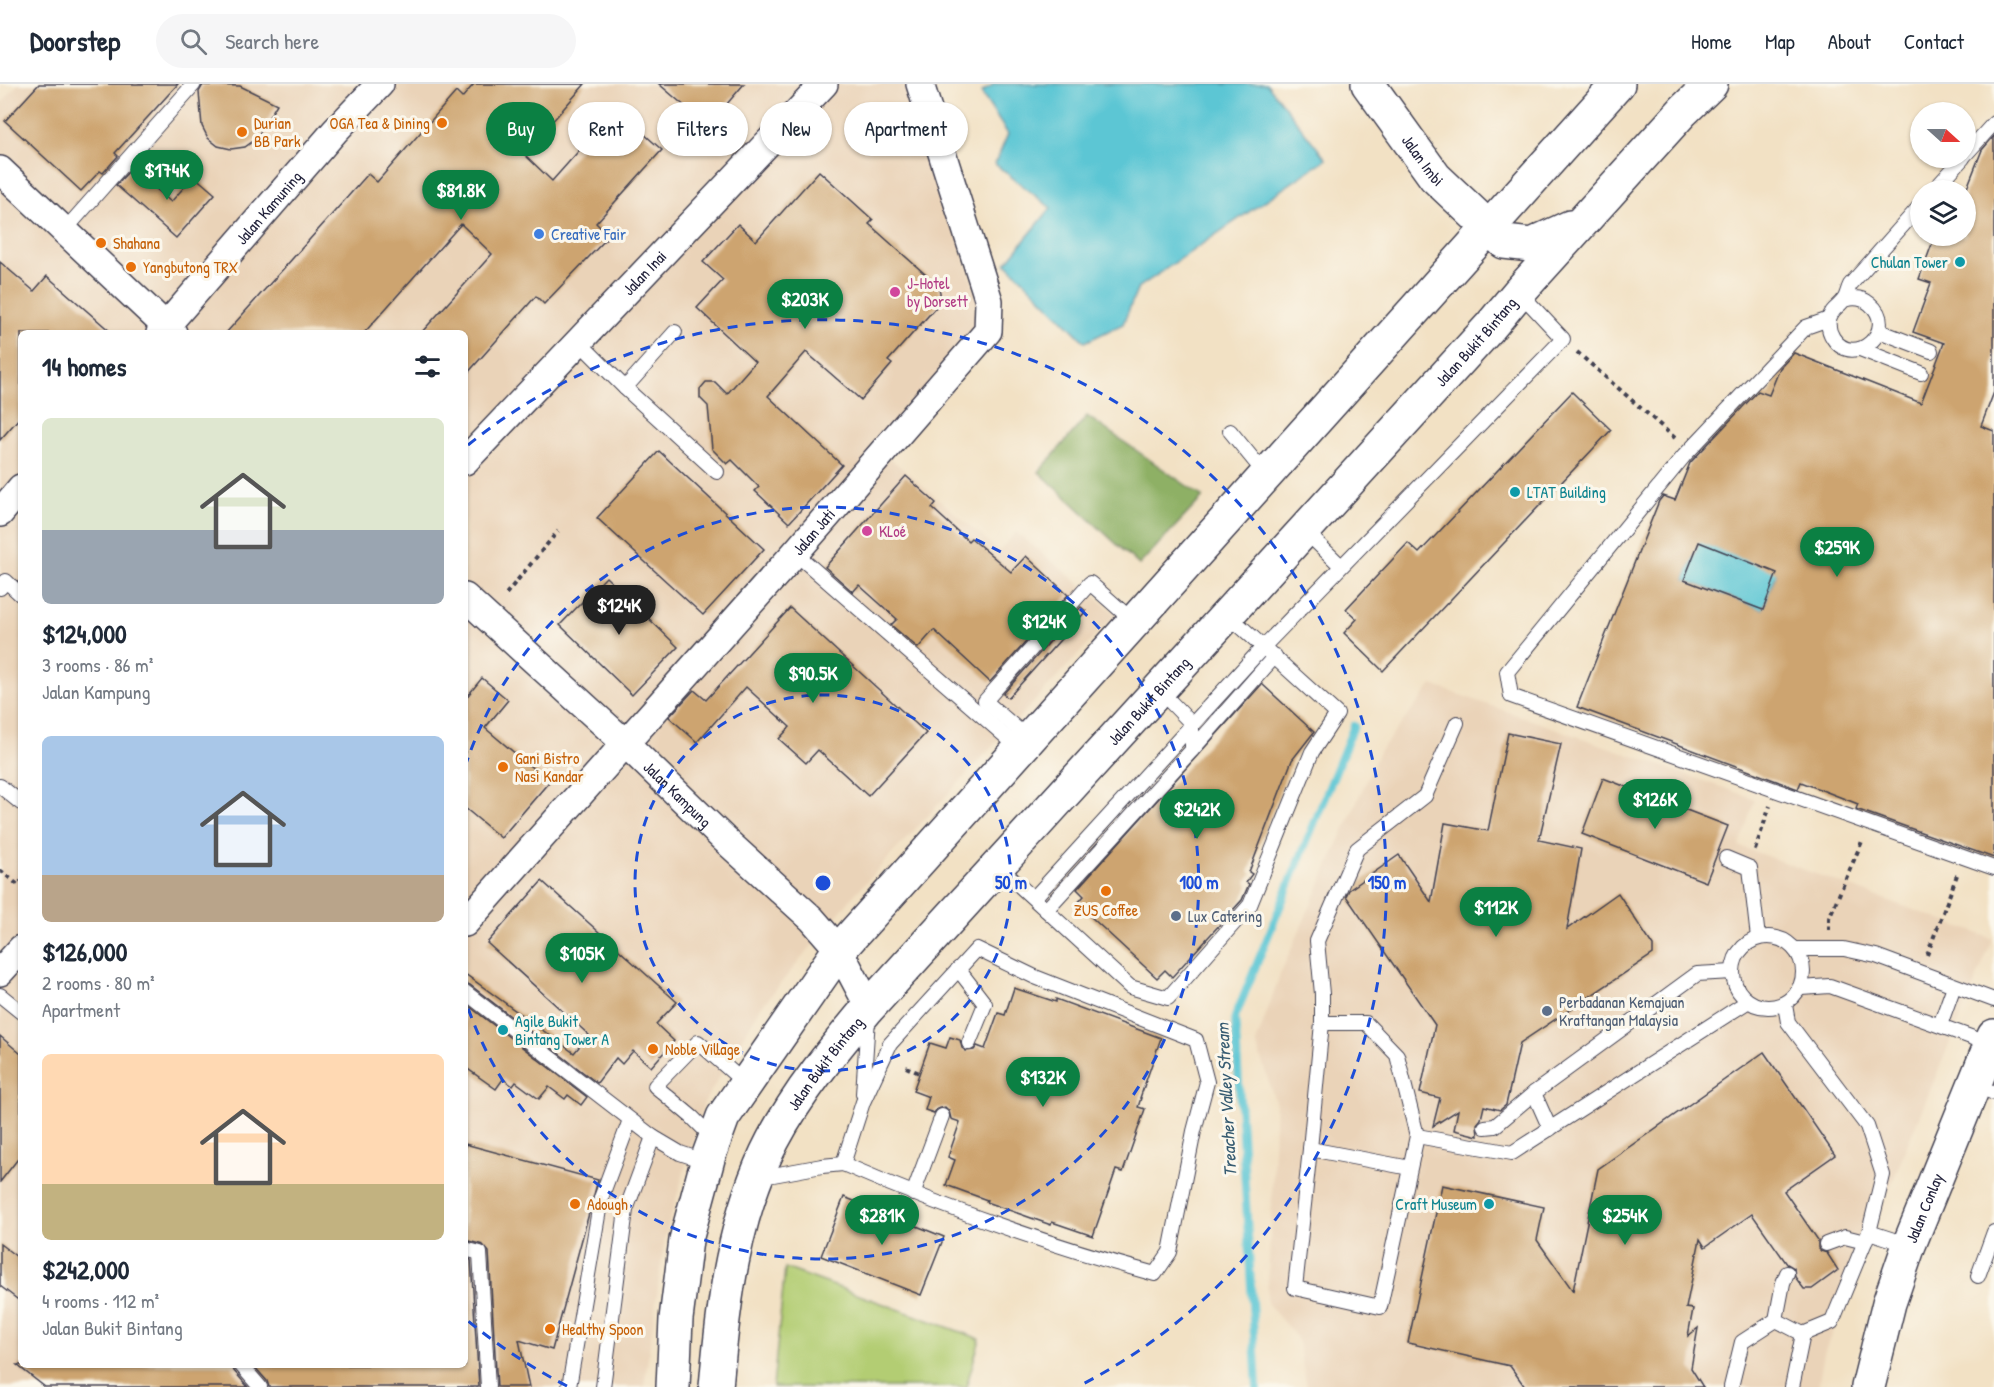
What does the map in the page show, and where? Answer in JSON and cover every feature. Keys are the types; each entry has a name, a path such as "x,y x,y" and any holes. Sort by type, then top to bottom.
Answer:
{"main road":[{"name":"Jalan Imbi","path":"1368,84 1435,177 1504,242 1531,245 1585,219"},
{"path":"673,1387 676,1319 686,1240 723,1117 839,950 1618,84"},
{"name":"Jalan Bukit Bintang","path":"716,1387 719,1349 739,1230 755,1179 789,1111 814,1073 869,1007 1489,328 1683,111 1712,84"},
{"name":"Jalan Conlay","path":"1868,1387 1889,1303 1909,1245 1984,1089 1992,1040"}],"street":[{"name":"Jalan Kamuning","path":"167,330 335,131 380,84"},
{"name":"Jalan Inai","path":"468,458 824,84"},
{"name":"Jalan Jati","path":"468,912 625,743 795,553 988,331 989,301 920,84"},
{"path":"0,170 165,330"},
{"path":"0,513 18,492"},
{"name":"Jalan Kampung","path":"468,600 812,919 839,950 869,1007"},
{"path":"0,972 18,951"}],"lane":[{"path":"64,231 194,84"},
{"path":"1976,143 1994,123"},
{"path":"1943,180 1953,168"},
{"path":"1910,217 1850,285 1844,300 1832,311 1828,327 1836,342 1921,373"},
{"path":"1046,910 1191,750 1269,651 1341,566 1563,339 1519,292"},
{"path":"1844,300 1851,298 1868,301 1878,313 1879,331 1875,339 1860,349"},
{"path":"1829,319 1806,327 1689,451 1507,672 1511,696 1994,868"},
{"path":"1879,331 1931,351"},
{"path":"625,388 675,332"},
{"path":"579,342 625,388 717,472"},
{"path":"1230,431 1266,475"},
{"path":"1304,529 1341,566"},
{"path":"795,553 1025,744"},
{"path":"0,588 6,581 18,592"},
{"path":"1025,744 985,701 1090,584 1134,622"},
{"path":"998,866 1130,987 1168,998 1250,905 1312,752 1336,714 1227,614"},
{"path":"1034,898 1192,724 1269,651"},
{"path":"1158,689 1192,724 1191,750"},
{"path":"1322,1023 1366,1023 1397,1055 1417,1136 1380,1307 1295,1288 1322,1023 1317,941 1357,849 1425,796 1457,723"},
{"path":"0,786 18,801"},
{"path":"1726,858 1750,868 1758,938"},
{"path":"1772,936 1785,941 1796,950 1804,968 1801,988 1785,1005 1772,1008 1759,1007 1747,1002 1736,989 1732,972 1736,957 1744,945 1758,938 1772,936"},
{"path":"755,1179 843,1164 913,1194 1079,1253 1155,1274 1170,1252 1194,1131 1207,1082 1196,1040 1035,977 977,949 890,1044 863,1102 843,1164"},
{"path":"1796,950 1844,949 1876,956 1994,1000"},
{"path":"958,969 985,1004 969,1043"},
{"path":"1485,1127 1495,1126 1534,1093 1696,974 1732,972"},
{"path":"1801,988 1830,986 1940,1025 1992,1040"},
{"path":"1940,1025 1954,986"},
{"path":"0,994 18,1009"},
{"path":"468,994 630,1120 680,1153 711,1151 692,1117 655,1086 698,1042 746,1084"},
{"path":"1417,1136 1512,1153 1747,1002"},
{"path":"1776,1320 1803,1334 1832,1322 1867,1237 1883,1175 1867,1126 1788,1022 1785,1005"},
{"path":"863,1102 869,1007"},
{"path":"1534,1093 1550,1128"},
{"path":"913,1194 942,1116"},
{"path":"569,1387 601,1198 630,1120"},
{"path":"603,1387 626,1210 653,1137"},
{"path":"1310,1149 1410,1168"},
{"path":"1978,1276 1994,1232"},
{"path":"1826,1244 1845,1237 1867,1237 1909,1245"},
{"path":"468,1250 480,1252 488,1387"},
{"path":"1731,1387 1742,1342 1776,1320 1787,1273"},
{"path":"1792,1387 1803,1334"},
{"path":"244,1368 260,1387"}],"path":[{"path":"1579,354 1689,451"},
{"path":"506,594 558,531"},
{"path":"1750,868 1762,825"},
{"path":"1828,948 1829,918 1853,863"},
{"path":"0,870 18,885"},
{"path":"1920,973 1949,897"},
{"path":"906,1067 919,1073"}],"shaded area":[{"path":"18,84 909,84 915,102 844,102 844,156 932,156 979,302 979,327 876,446 999,551 1016,532 1116,614 854,895 761,1007 704,1103 665,1237 644,1387 0,1387 0,105"},
{"path":"1432,685 1755,799 1739,846 1993,939 1824,1353 1818,1387 1307,1387 1297,1338 1267,1303 1276,1104 1256,1043 1281,972 1379,752"}],"green space":[{"path":"1087,416 1203,497 1139,565 1039,472"},
{"path":"785,1268 980,1339 966,1387 773,1387"}],"water":[{"path":"994,84 1267,84 1326,159 1138,288 1123,324 1085,342 1006,263 1051,208 995,164 1008,134 981,93"},
{"path":"1714,503 1777,573 1763,610 1684,580"}],"building":[{"path":"39,84 178,84 115,153 118,156 103,173 100,171 81,191 5,121"},
{"path":"474,84 585,84 556,117 556,102 486,102 486,156 526,156 552,181 574,156 645,156 645,135 657,146 657,156 596,223 609,236 544,304 536,296 468,373 468,330 424,330 492,254 461,224 367,330 229,330 368,174 377,182 456,92 462,98"},
{"path":"659,84 744,84 729,102 680,102"},
{"path":"203,85 240,86 277,104 256,139 245,147 231,149 218,146 208,138 202,126 199,92"},
{"path":"1994,136 1994,392 1981,426 1994,431 1994,858 1856,809 1858,804 1801,782 1798,789 1577,707 1659,501 1663,496 1675,500 1690,463 1758,391 1769,395 1780,368 1794,353 1921,403 1944,343 1913,332 1931,283 1919,279 1931,246 1976,246 1976,180 1970,180 1982,150","holes":["1699,542 1777,573 1763,610 1684,580"]},
{"path":"132,168 171,202 194,176 215,194 176,238 116,185"},
{"path":"819,171 873,220 869,224 935,283 940,292 940,299 937,306 888,361 892,364 861,400 806,352 768,396 842,465 789,523 755,491 759,487 732,460 727,464 712,449 708,406 700,398 700,389 706,382 715,382 727,394 755,362 697,308 723,280 703,262 738,224 756,241"},
{"path":"0,262 34,291 47,276 109,330 18,330 18,419 0,440"},
{"name":"LTAT Building","path":"1572,392 1611,430 1383,671 1344,633 1357,619 1346,609 1408,543 1419,553"},
{"path":"659,451 764,549 703,615 597,518"},
{"path":"906,476 936,503 932,508 968,541 971,538 1011,572 1026,556 1068,595 990,682 934,630 918,648 891,625 897,619 859,585 853,592 825,567"},
{"path":"606,577 678,647 632,695 560,625"},
{"path":"1081,607 1086,611 1008,698 1003,694"},
{"path":"790,608 926,733 868,796 818,750 806,763 779,739 790,727 746,687 697,742 669,717 694,690 706,700"},
{"path":"482,678 508,700 485,728 549,782 501,838 468,810 468,695"},
{"path":"1262,684 1314,732 1292,760 1249,872 1252,874 1246,882 1249,884 1242,900 1172,977 1165,970 1157,978 1077,904 1084,896 1077,889"},
{"path":"1508,733 1561,744 1539,840 1581,849 1567,929 1618,893 1653,946 1653,954 1520,1043 1506,1105 1500,1110 1484,1106 1481,1119 1477,1124 1478,1136 1454,1130 1458,1110 1433,1126 1440,1098 1420,1093 1435,1025 1346,896 1349,890 1399,855 1431,902 1445,823 1488,831"},
{"path":"1603,778 1728,826 1706,882 1582,834"},
{"path":"542,881 677,1002 656,1024 674,1041 651,1067 633,1051 622,1064 616,1058 597,1083 468,984 468,976 574,1053 589,1035 487,943"},
{"path":"1014,988 1056,1002 1056,999 1161,1038 1140,1098 1138,1107 1145,1109 1123,1172 1116,1170 1093,1236 1052,1222 1051,1225 946,1185 955,1160 948,1157 960,1122 951,1119 945,1107 937,1109 934,1113 925,1110 929,1097 913,1091 930,1043 946,1048 950,1037 960,1040 962,1048 966,1051 974,1050 977,1046 985,1049 998,1013 1005,1015"},
{"path":"468,1005 587,1097 581,1105 568,1095 565,1099 549,1087 539,1099 516,1082 513,1086 503,1079 496,1089 468,1069"},
{"path":"0,1036 18,1051 18,1159 0,1182"},
{"path":"1764,1052 1835,1155 1784,1191 1818,1240 1818,1248 1827,1253 1838,1270 1812,1289 1804,1289 1795,1277 1794,1268 1787,1264 1752,1214 1705,1247 1700,1239 1686,1308 1693,1309 1688,1336 1698,1328 1691,1368 1703,1387 1525,1387 1510,1366 1408,1343 1442,1185 1544,1207 1537,1240 1573,1291 1598,1169"},
{"path":"468,1145 598,1180 552,1350 519,1340 529,1387 497,1387 489,1252 483,1245 468,1241"},
{"path":"844,1197 944,1237 921,1295 821,1256"},
{"path":"0,1244 18,1258 18,1300 0,1286"},
{"path":"468,1259 471,1260 479,1387 269,1387 267,1381 256,1368 468,1368"},
{"path":"21,1368 233,1368 248,1387 45,1387"}],"waterway":[{"name":"Treacher Valley Stream","path":"1257,1387 1235,1017 1354,726"}],"place":[{"name":"OGA Tea & Dining","path":"442,123"},
{"name":"Durian BB Park","path":"242,132"},
{"name":"Creative Fair","path":"539,234"},
{"name":"Shahana","path":"101,243"},
{"name":"Chulan Tower","path":"1960,262"},
{"name":"Yangbutong TRX","path":"131,267"},
{"name":"J-Hotel by Dorsett","path":"895,292"},
{"name":"LTAT Building","path":"1515,492"},
{"name":"KLoé","path":"867,531"},
{"name":"Gani Bistro Nasi Kandar","path":"503,767"},
{"name":"ZUS Coffee","path":"1106,891"},
{"name":"Lux Catering","path":"1176,916"},
{"name":"Perbadanan Kemajuan Kraftangan Malaysia","path":"1547,1011"},
{"name":"Agile Bukit Bintang Tower A","path":"503,1030"},
{"name":"Noble Village","path":"653,1049"},
{"name":"Adough","path":"575,1204"},
{"name":"Craft Museum","path":"1489,1204"},
{"name":"Healthy Spoon","path":"550,1329"}]}
